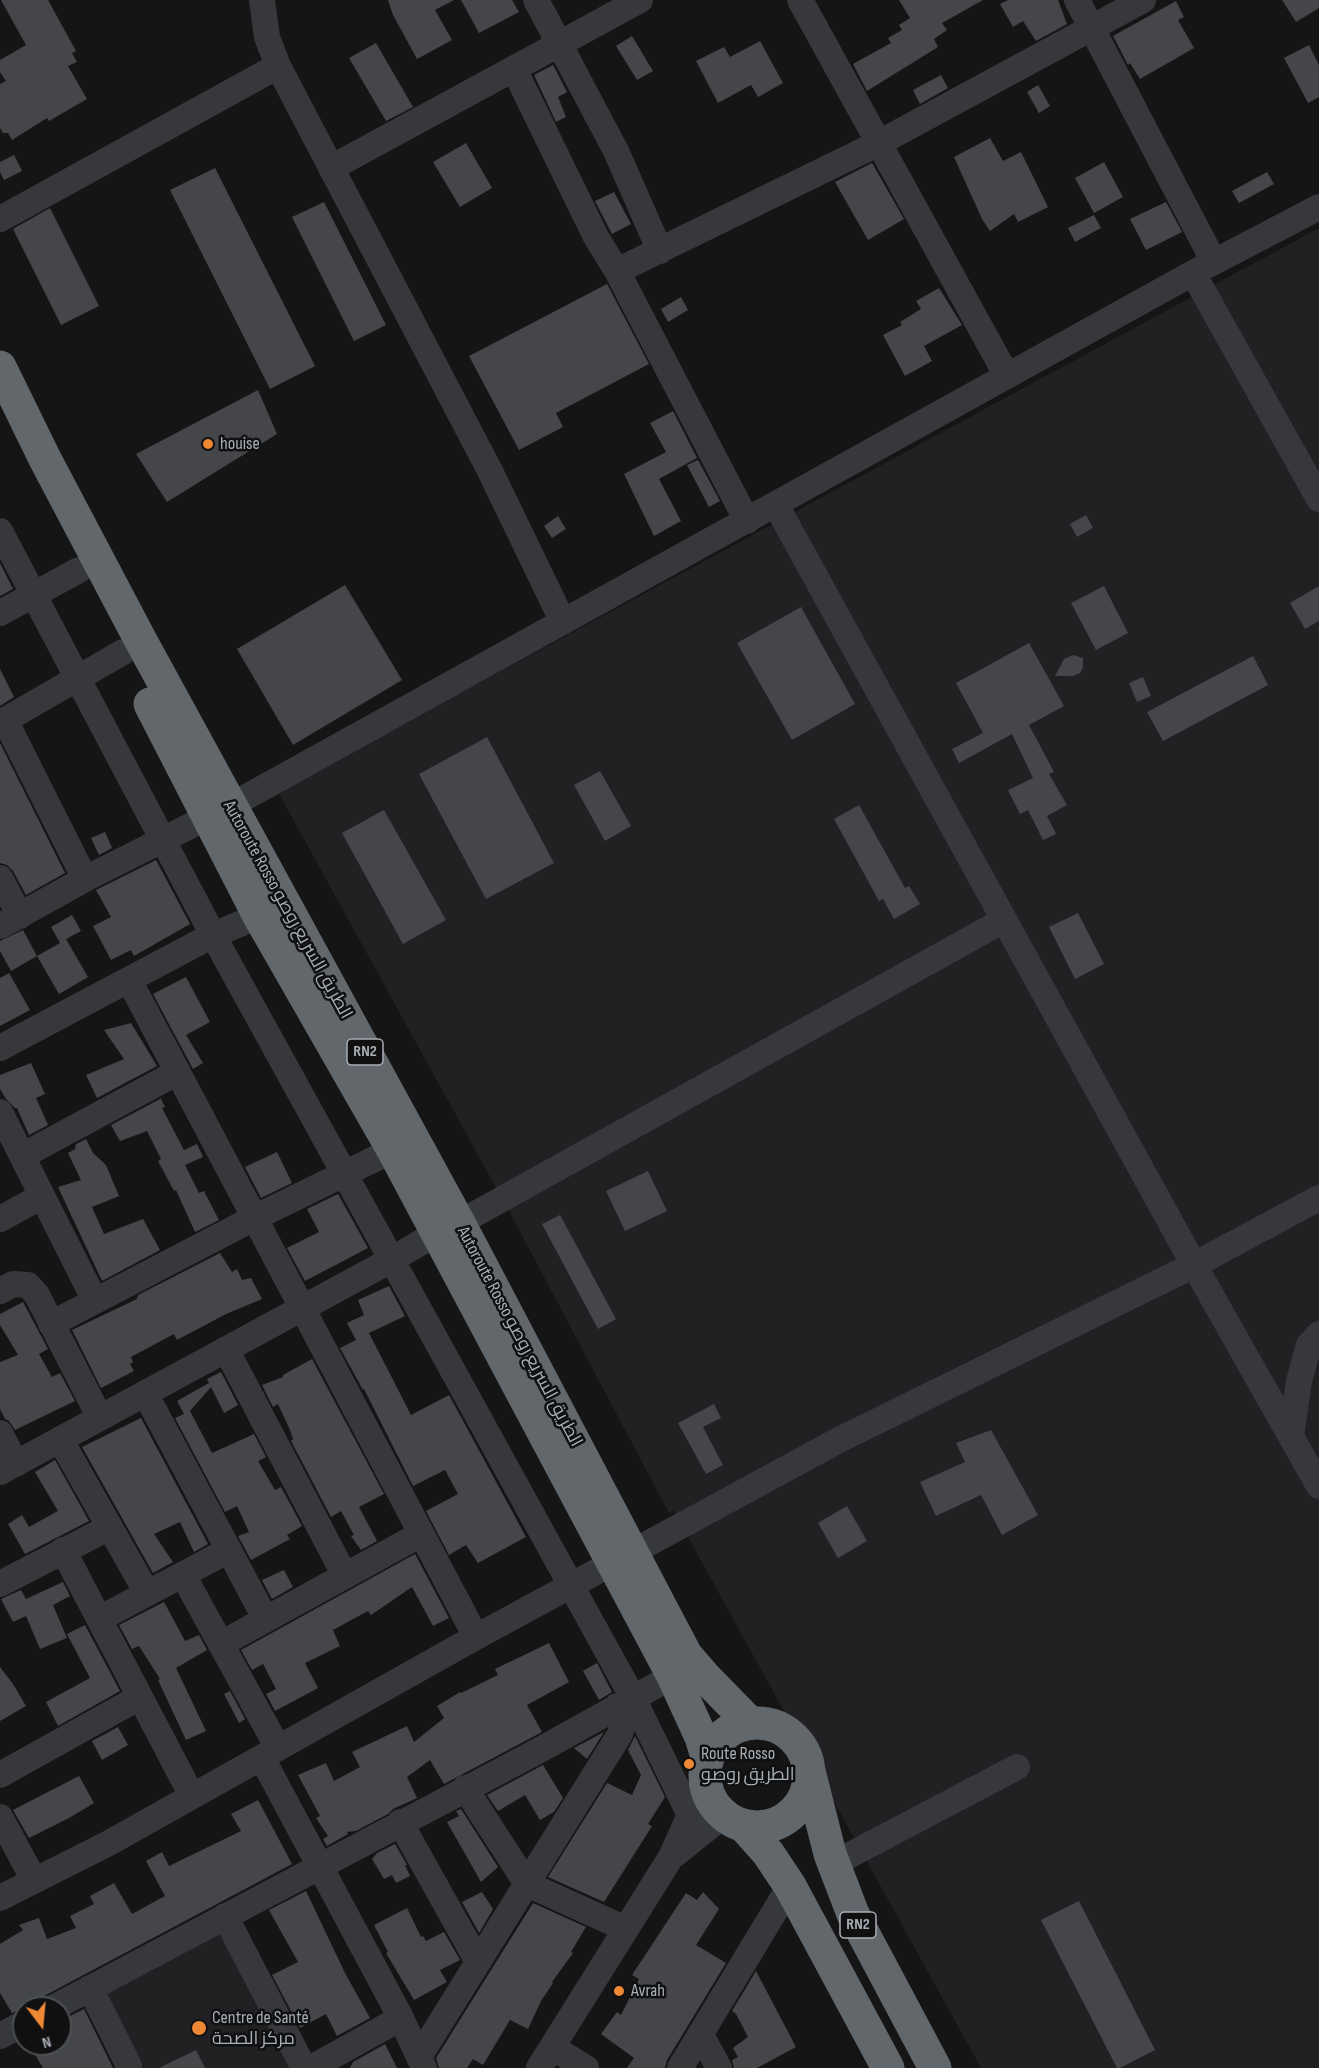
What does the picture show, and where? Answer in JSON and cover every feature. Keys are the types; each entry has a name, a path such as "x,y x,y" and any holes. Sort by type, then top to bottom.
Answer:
{"highway":[{"name":"Autoroute Rosso الطريق السريع روصو","path":"0,367 219,811 260,916 393,1150 448,1228"},
{"name":"Autoroute Rosso الطريق السريع روصو","path":"0,412 123,652 219,811 448,1228 622,1558 701,1737 706,1769"},
{"name":"Autoroute Rosso الطريق السريع روصو","path":"622,1558 686,1655 750,1723"},
{"path":"760,1722 778,1727 794,1738 804,1753 809,1771 804,1796 789,1815 767,1826 734,1820 709,1796 706,1769 717,1740 741,1725 750,1723 760,1722"},
{"name":"RN2","path":"809,1771 833,1863 853,1914 935,2068"},
{"name":"RN2","path":"734,1820 768,1853 790,1887 888,2068"}],"street":[{"path":"262,0 267,37 278,66 490,471 563,622"},
{"path":"536,0 561,43 616,151 660,251"},
{"path":"331,168 640,0"},
{"path":"800,0 1007,376"},
{"path":"1077,0 1092,26 1203,267 1319,497"},
{"path":"617,271 879,143 1143,0"},
{"path":"0,219 278,66"},
{"path":"514,69 596,237 617,271 747,521"},
{"path":"0,878 10,921 85,879 219,811 1203,267 1319,207"},
{"path":"776,505 1194,1265 1319,1486"},
{"path":"0,531 213,935 572,1585 625,1702 690,1815"},
{"path":"0,613 79,570"},
{"path":"85,879 3,721 123,652"},
{"path":"0,1048 213,935 260,916"},
{"path":"0,1433 8,1468 391,1260 1004,920"},
{"path":"129,980 476,1637"},
{"path":"22,1156 178,1072"},
{"path":"0,1112 95,1301"},
{"path":"51,1324 256,1217 393,1150"},
{"path":"0,1219 42,1196"},
{"path":"0,1899 109,1843 476,1637 839,1440 1194,1265 1319,1198"},
{"path":"0,1291 13,1284 28,1285 37,1295 100,1418"},
{"path":"1291,1437 1299,1381 1309,1345 1319,1334"},
{"path":"226,1349 345,1576"},
{"path":"146,1393 265,1618"},
{"path":"60,1439 147,1593"},
{"path":"0,1584 110,1527"},
{"path":"221,1644 421,1534"},
{"path":"63,1550 192,1796"},
{"path":"99,1619 229,1550"},
{"path":"183,1575 221,1644 320,1865 401,2018 422,2063"},
{"path":"72,1998 673,1676"},
{"path":"0,1775 140,1697"},
{"path":"422,2063 478,1962 620,1734 625,1702"},
{"path":"833,1863 1017,1767"},
{"path":"539,2068 671,1857 690,1815 706,1769"},
{"path":"465,1788 527,1884 626,1929"},
{"path":"0,1817 34,1880"},
{"path":"671,1857 734,1820"},
{"path":"400,1822 478,1962"},
{"path":"680,2068 790,1887"},
{"path":"225,1916 304,2068"},
{"path":"90,1988 130,2068"},
{"path":"311,2068 401,2018"},
{"path":"701,2035 719,2068"},
{"path":"552,2047 586,2068"}],"shaded area":[{"path":"1319,228 1319,2068 981,2068 673,1510 669,1513 516,1224 278,792"},
{"name":"Centre de Santé مركز الصحة","path":"218,1926 290,2068 145,2068 102,1991"}],"building":[{"path":"1,0 48,0 76,51 72,53 77,62 68,66 87,99 49,121 47,118 12,140 8,133 3,133 0,128 0,84 6,81 0,72 0,60 26,45"},
{"path":"388,0 454,0 435,10 452,40 417,59 393,15"},
{"path":"461,0 512,0 519,12 479,33"},
{"path":"899,0 983,0 942,23 947,30 934,39 938,47 867,91 853,64 891,43 888,38 902,30 899,25 910,18"},
{"path":"1008,0 1058,0 1067,24 1036,41 1023,21 1013,27 1000,4"},
{"path":"1282,0 1319,0 1319,8 1296,22"},
{"path":"1176,1 1184,17 1178,20 1194,48 1140,79 1130,63 1128,65 1113,36"},
{"path":"632,36 653,71 637,80 616,46"},
{"path":"760,41 783,83 758,97 751,85 718,103 696,61 724,47 730,57"},
{"path":"376,43 413,107 386,121 349,58"},
{"path":"1309,45 1319,65 1319,97 1308,103 1284,58"},
{"path":"553,65 567,92 558,97 566,117 556,122 534,75"},
{"path":"941,75 948,88 920,104 913,90"},
{"path":"1038,85 1050,106 1039,113 1027,92"},
{"path":"990,138 1003,161 1021,152 1048,207 1018,222 1014,214 990,231 982,219 954,157"},
{"path":"466,143 492,188 460,207 433,162"},
{"path":"14,155 22,171 4,180 0,172 0,162"},
{"path":"1104,162 1123,197 1094,213 1075,178"},
{"path":"872,163 904,219 868,240 835,182"},
{"path":"215,168 315,366 270,389 170,190"},
{"path":"1267,172 1274,184 1239,203 1232,191"},
{"path":"614,192 631,224 612,234 595,201"},
{"path":"324,202 386,325 354,341 292,217"},
{"path":"1166,202 1182,232 1146,250 1130,219"},
{"path":"50,208 99,306 61,325 13,229"},
{"path":"1094,215 1101,228 1075,242 1068,228"},
{"path":"607,284 649,364 556,413 563,427 519,450 469,356"},
{"path":"939,288 962,325 924,346 932,361 905,376 883,335 902,325 900,322 921,309 916,301"},
{"path":"681,297 688,310 668,322 661,309"},
{"name":"houise","path":"258,390 277,434 167,502 136,454"},
{"path":"673,411 697,458 659,479 681,521 654,536 624,474 666,452 650,423"},
{"path":"698,460 720,501 709,507 687,465"},
{"path":"1086,515 1093,528 1077,537 1070,524"},
{"path":"558,516 566,529 552,538 544,526"},
{"path":"0,563 13,589 0,596"},
{"path":"345,585 402,680 293,745 237,649"},
{"path":"1104,586 1128,633 1096,650 1071,603"},
{"path":"1319,586 1319,621 1305,629 1290,603"},
{"path":"801,607 855,704 792,740 737,643"},
{"path":"1029,643 1064,706 1029,725 1054,772 1049,774 1067,805 1047,816 1056,834 1043,840 1028,810 1020,814 1008,790 1033,778 1012,734 959,763 952,749 983,733 956,683"},
{"path":"1073,655 1083,658 1080,673 1073,676 1055,676 1064,659"},
{"path":"1253,656 1268,685 1163,741 1147,712"},
{"path":"0,669 14,697 0,706"},
{"path":"1143,677 1151,696 1137,702 1129,683"},
{"path":"487,737 554,863 486,899 419,774"},
{"path":"0,743 65,873 26,895 13,871 7,865 0,863"},
{"path":"600,771 631,826 605,841 574,785"},
{"path":"859,805 905,888 909,886 920,904 894,919 883,899 879,901 834,819"},
{"path":"384,810 446,920 403,944 342,833"},
{"path":"105,832 112,848 99,855 91,838"},
{"path":"156,860 190,924 134,956 131,950 111,960 93,926 111,917 96,890"},
{"path":"1078,913 1104,964 1075,979 1049,927"},
{"path":"72,915 81,931 66,939 88,977 59,994 37,956 60,943 51,927"},
{"path":"23,930 37,956 11,971 0,951 0,941"},
{"path":"9,973 30,1010 0,1026 0,978"},
{"path":"186,977 210,1022 186,1035 203,1063 193,1069 153,994"},
{"path":"131,1023 157,1066 97,1098 86,1075 124,1059 104,1030"},
{"path":"31,1063 45,1094 36,1098 48,1125 29,1135 17,1108 6,1099 0,1089 0,1075"},
{"path":"164,1097 161,1099 165,1107 162,1108 184,1150 197,1144 203,1157 185,1165 199,1193 204,1191 219,1220 195,1232 176,1190 174,1191 158,1161 161,1159 147,1131 120,1141 111,1125"},
{"path":"86,1139 93,1153 106,1165 119,1196 92,1207 104,1234 143,1219 160,1250 102,1281 58,1187 81,1180 68,1153 75,1149 76,1144"},
{"path":"277,1152 292,1183 261,1198 245,1167"},
{"path":"648,1171 667,1211 625,1231 606,1191"},
{"path":"338,1194 368,1248 305,1281 287,1248 319,1232 307,1209"},
{"path":"560,1215 616,1319 598,1329 542,1224"},
{"path":"220,1253 232,1272 237,1269 242,1280 251,1278 262,1299 226,1314 177,1340 174,1334 131,1357 133,1362 130,1364 134,1371 101,1388 72,1330 137,1299 138,1295"},
{"path":"389,1286 405,1316 369,1333 411,1415 449,1395 526,1537 478,1563 466,1545 449,1555 426,1511 458,1494 445,1470 413,1486 364,1389 340,1348 356,1340 347,1323 364,1315 358,1300"},
{"path":"23,1302 48,1349 39,1354 52,1377 60,1373 75,1401 15,1430 0,1409 0,1362 18,1355 0,1325 0,1314"},
{"path":"312,1359 384,1494 359,1507 377,1541 361,1550 351,1536 354,1535 341,1511 331,1517 291,1441 293,1439 290,1430 278,1404 273,1407 262,1385 283,1377"},
{"path":"221,1372 238,1405 224,1413 211,1387 190,1411 212,1453 254,1434 266,1457 258,1461 275,1490 281,1487 302,1526 287,1535 290,1539 251,1560 238,1536 249,1532 237,1506 225,1512 175,1418 184,1414 177,1401 209,1383 207,1379"},
{"path":"714,1404 721,1418 703,1427 723,1465 706,1474 678,1423"},
{"path":"141,1418 208,1544 194,1552 180,1522 154,1534 173,1562 153,1573 82,1447"},
{"path":"991,1430 1038,1515 1002,1535 981,1495 936,1516 920,1482 965,1462 956,1443"},
{"path":"55,1460 89,1521 25,1554 8,1524 22,1515 29,1527 58,1511 35,1472"},
{"path":"847,1506 867,1541 838,1558 818,1523"},
{"path":"415,1554 449,1618 433,1626 412,1587 371,1615 368,1611 333,1630 340,1646 305,1663 318,1688 275,1711 266,1694 276,1689 263,1664 252,1670 241,1650"},
{"path":"284,1570 293,1587 272,1599 262,1580"},
{"path":"63,1582 70,1596 53,1605 67,1638 40,1649 26,1616 13,1622 1,1599 21,1590 26,1599"},
{"path":"164,1602 185,1641 199,1635 207,1650 176,1668 206,1731 186,1740 158,1680 160,1679 139,1646 132,1649 119,1625"},
{"path":"85,1625 120,1691 58,1726 46,1702 90,1678 67,1634"},
{"path":"549,1643 569,1682 527,1705 542,1732 444,1784 430,1760 407,1777 417,1798 356,1831 347,1832 348,1834 327,1846 323,1839 328,1836 316,1818 320,1816 298,1775 326,1763 334,1781 360,1767 352,1752 407,1726 414,1742 444,1718 437,1706 460,1692 498,1675 495,1669"},
{"path":"597,1663 612,1692 599,1700 583,1671"},
{"path":"0,1667 26,1706 0,1721"},
{"path":"230,1691 245,1719 239,1723 224,1694"},
{"path":"118,1727 128,1745 102,1760 92,1741"},
{"path":"604,1732 587,1759 574,1748"},
{"path":"635,1736 665,1797 648,1824 652,1826 604,1902 548,1877 607,1783 632,1795 641,1775 628,1750"},
{"path":"543,1765 563,1798 554,1812 540,1820 525,1795 498,1811 487,1795"},
{"path":"79,1776 94,1803 29,1838 13,1810"},
{"path":"258,1800 292,1864 45,1996 12,1996 12,2013 0,1993 0,1944 23,1930 19,1925 39,1918 47,1939 76,1928 70,1916 94,1904 90,1896 114,1883 132,1914 165,1896 146,1861 162,1852 169,1866 241,1831 231,1814"},
{"path":"461,1809 498,1867 481,1882 447,1822 459,1816 456,1811"},
{"path":"395,1844 407,1865 405,1865 410,1876 396,1883 392,1875 384,1879 372,1859 377,1853"},
{"path":"306,1891 345,1973 370,2018 337,2036 326,2014 300,2028 272,1975 298,1962 269,1910"},
{"path":"482,1892 493,1909 479,1933 462,1902"},
{"path":"703,1892 719,1909 696,1945 726,1963 667,2060 665,2068 627,2068 634,2058 601,2034 617,2012 621,2015 639,1979 632,1975 686,1893 697,1900"},
{"path":"1079,1901 1155,2050 1120,2068 1117,2068 1041,1920"},
{"path":"533,1903 586,1927 571,1952 573,1953 552,1982 528,2029 510,2020 483,2065 473,2059 467,2068 439,2068 436,2058"},
{"path":"407,1908 421,1937 423,1936 426,1941 444,1932 460,1960 440,1970 447,1982 414,2000 386,1953 388,1952 374,1925"},
{"path":"756,1971 796,2047 757,2068 734,2068 732,2060 738,2057 733,2048 748,2037 736,2014 732,2011"},
{"path":"84,2009 113,2068 43,2068 36,2056 72,2056 72,2015"},
{"path":"385,2044 397,2068 350,2068 353,2062"},
{"path":"196,2050 205,2068 159,2068"}],"place":[{"name":"houise","path":"208,444"},
{"name":"Route Rosso الطريق روصو","path":"689,1764"},
{"name":"Avrah","path":"619,1991"},
{"name":"Centre de Santé مركز الصحة","path":"199,2028"}]}
